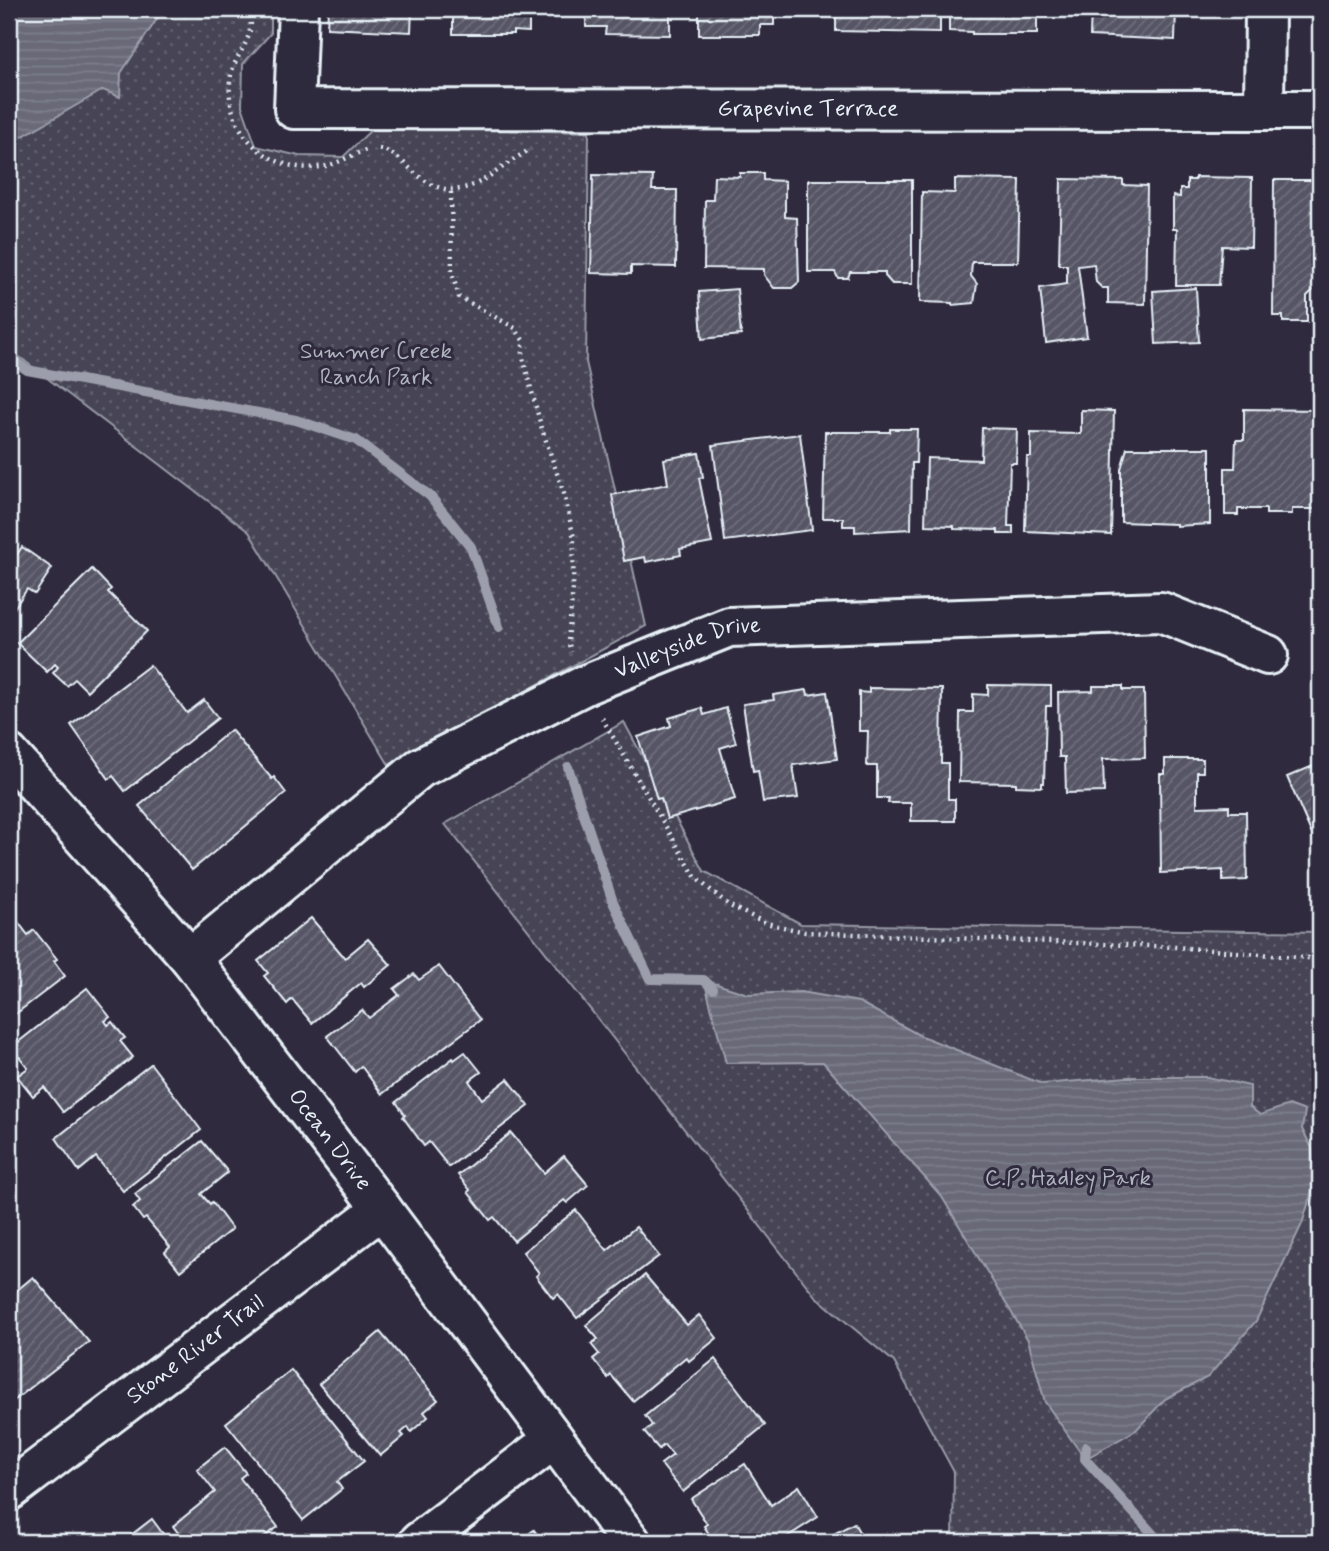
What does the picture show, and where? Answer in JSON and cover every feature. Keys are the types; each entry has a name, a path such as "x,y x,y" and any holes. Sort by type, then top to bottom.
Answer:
{"street":[{"name":"Grapevine Terrace","path":"298,9 295,108 1320,110"},
{"path":"1264,109 1265,9"},
{"name":"Valleyside Drive","path":"190,958 420,768 585,685 729,627 1161,612 1268,655"},
{"name":"Ocean Drive","path":"9,754 190,958 631,1542"},
{"name":"Stone River Trail","path":"9,1491 382,1209"},
{"path":"419,1542 554,1439"}],"path":[{"path":"451,192 452,273 459,297 515,328 523,340 523,358 532,392 565,494 574,538 568,641 573,659"},
{"path":"600,714 696,878 730,906 766,923 805,932 1176,947 1320,958"},
{"path":"987,1542 995,1538 1011,1539 1014,1542"}],"green space":[{"name":"Summer Creek Ranch Park","path":"9,9 271,9 271,33 243,64 242,106 256,146 299,156 343,157 374,127 589,132 586,362 646,626 389,765 249,532 9,349"},
{"name":"C.P. Hadley Park","path":"624,722 704,871 801,924 1320,932 1320,1542 953,1542 954,1472 894,1362 815,1296 445,824"}],"water":[{"path":"9,9 158,9 159,16 121,73 120,97 103,90 9,144"},
{"path":"704,980 748,994 801,992 859,1002 919,1035 1042,1084 1127,1077 1207,1077 1250,1086 1250,1107 1260,1115 1289,1105 1305,1111 1302,1129 1312,1148 1315,1182 1302,1224 1256,1321 1208,1377 1165,1399 1136,1430 1085,1459 1045,1402 1028,1340 942,1197 823,1062 726,1063"}],"building":[{"path":"328,9 412,9 411,32 327,28"},
{"path":"453,9 536,9 536,14 529,14 529,32 453,34"},
{"path":"586,9 670,9 670,35 605,34 606,27 586,27"},
{"path":"699,9 782,9 782,16 774,16 774,25 760,25 760,35 699,35"},
{"path":"836,9 940,9 940,33 836,31"},
{"path":"949,9 1037,9 1037,34 972,34 949,31"},
{"path":"1091,9 1176,9 1175,40 1090,36"},
{"path":"740,173 763,173 763,180 785,181 785,217 797,218 799,282 792,288 774,288 764,275 764,269 704,268 705,200 713,200 714,176 740,177"},
{"path":"593,175 653,176 652,190 677,190 676,267 631,266 631,274 591,273"},
{"path":"1195,177 1252,178 1251,247 1222,246 1219,285 1176,285 1177,229 1173,229 1173,196 1180,197 1180,189 1187,189 1187,180 1195,180"},
{"path":"955,179 1020,180 1018,262 972,262 971,276 977,284 974,303 952,305 920,302 922,192 955,193"},
{"path":"1061,179 1123,180 1123,185 1147,186 1145,304 1108,303 1108,288 1102,288 1096,282 1094,264 1078,266 1087,337 1046,343 1040,288 1067,284 1067,265 1059,265"},
{"path":"808,180 912,180 912,284 892,284 885,272 850,272 848,278 838,278 835,272 808,272"},
{"path":"1274,180 1320,180 1320,284 1307,296 1307,322 1283,322 1283,316 1273,316"},
{"path":"1196,288 1199,342 1156,344 1153,291"},
{"path":"737,289 741,335 702,339 699,292"},
{"path":"1244,409 1320,410 1320,509 1292,509 1292,514 1266,514 1266,509 1238,509 1238,515 1225,515 1225,468 1235,468 1236,440 1244,440"},
{"path":"1081,410 1114,411 1111,535 1025,531 1027,457 1031,457 1031,433 1081,434"},
{"path":"982,428 1017,429 1016,463 1010,463 1008,526 1013,526 1013,534 998,534 998,530 925,525 927,458 981,460"},
{"path":"890,429 917,429 916,463 912,463 911,529 855,532 855,526 843,526 843,518 823,518 825,432 890,432"},
{"path":"800,434 812,530 725,541 713,445"},
{"path":"1127,448 1210,448 1210,524 1176,526 1121,522 1121,469"},
{"path":"699,453 703,477 699,478 712,543 680,549 681,555 646,562 645,557 624,561 612,495 668,484 664,459"},
{"path":"22,547 52,568 35,594 27,589 9,616 9,566"},
{"path":"92,569 111,589 108,592 147,631 87,691 75,679 67,686 53,673 58,667 55,664 47,672 17,643"},
{"path":"150,665 187,713 204,700 218,718 125,791 113,776 109,779 71,725"},
{"path":"988,685 1051,686 1051,706 1046,706 1042,787 1016,786 1016,783 959,782 960,712 973,712 973,694 988,695"},
{"path":"1093,686 1123,686 1123,690 1144,690 1145,758 1103,759 1104,792 1066,793 1065,757 1059,757 1058,692 1093,691"},
{"path":"869,688 942,689 941,763 948,763 948,799 955,799 955,821 911,821 911,803 888,803 889,798 877,798 877,766 867,766 868,731 859,731 859,692 869,693"},
{"path":"807,690 808,695 827,692 837,759 793,765 798,798 763,802 758,770 753,771 743,704 774,700 773,695"},
{"path":"702,708 704,715 726,708 736,743 720,748 735,799 667,819 661,798 657,799 638,737 671,726 669,718"},
{"path":"231,730 286,793 192,870 139,806"},
{"path":"1165,759 1203,759 1203,772 1197,772 1197,807 1229,806 1229,812 1246,812 1247,880 1223,881 1223,870 1161,873 1160,774 1165,774"},
{"path":"1320,763 1320,853 1287,777"},
{"path":"9,886 16,894 9,900"},
{"path":"9,910 28,935 34,930 57,959 54,961 65,976 13,1016 9,1012"},
{"path":"311,918 345,958 368,939 391,965 364,987 361,983 312,1023 292,999 287,1004 264,976 268,973 258,961"},
{"path":"439,966 480,1020 382,1094 361,1066 355,1072 327,1036 362,1010 369,1018 399,995 394,989 414,974 419,980"},
{"path":"87,988 110,1017 105,1021 108,1025 112,1022 125,1038 120,1041 133,1057 63,1112 44,1087 33,1096 17,1076 28,1068 12,1047"},
{"path":"465,1052 481,1072 469,1081 482,1099 508,1079 529,1106 449,1167 429,1142 424,1146 403,1117 405,1115 396,1102 453,1058 454,1060"},
{"path":"151,1064 201,1130 123,1191 96,1157 79,1171 56,1138"},
{"path":"511,1133 544,1173 564,1156 588,1185 567,1203 564,1200 514,1241 494,1217 490,1220 458,1175"},
{"path":"202,1141 228,1172 201,1194 210,1204 212,1202 232,1229 180,1271 165,1252 170,1247 133,1207 140,1201 135,1194"},
{"path":"576,1210 607,1250 636,1227 659,1256 577,1318 558,1294 553,1298 536,1276 539,1273 523,1252"},
{"path":"645,1275 687,1325 699,1315 717,1338 689,1361 686,1357 633,1401 611,1375 608,1378 593,1359 599,1354 591,1344 598,1339 586,1325"},
{"path":"33,1277 89,1342 11,1403 9,1297"},
{"path":"380,1332 438,1400 424,1412 428,1417 411,1432 408,1427 401,1433 404,1436 380,1456 319,1384"},
{"path":"715,1359 765,1425 683,1492 661,1464 673,1455 664,1445 659,1449 644,1432 652,1425 645,1416"},
{"path":"291,1370 364,1461 337,1482 342,1489 303,1520 226,1423"},
{"path":"225,1447 246,1473 240,1478 278,1527 257,1542 185,1542 173,1526 215,1492 197,1469"},
{"path":"745,1464 771,1505 799,1486 818,1517 779,1542 714,1542 704,1526 707,1524 691,1499"},
{"path":"152,1519 169,1542 122,1542"},
{"path":"854,1523 865,1542 819,1542"},
{"path":"534,1530 543,1542 518,1542"}],"waterway":[{"path":"9,357 27,370 296,420 356,440 430,496 471,547 499,627"},
{"path":"568,767 613,902 650,979 704,980 713,989"},
{"path":"1086,1447 1085,1459 1160,1542"}]}
